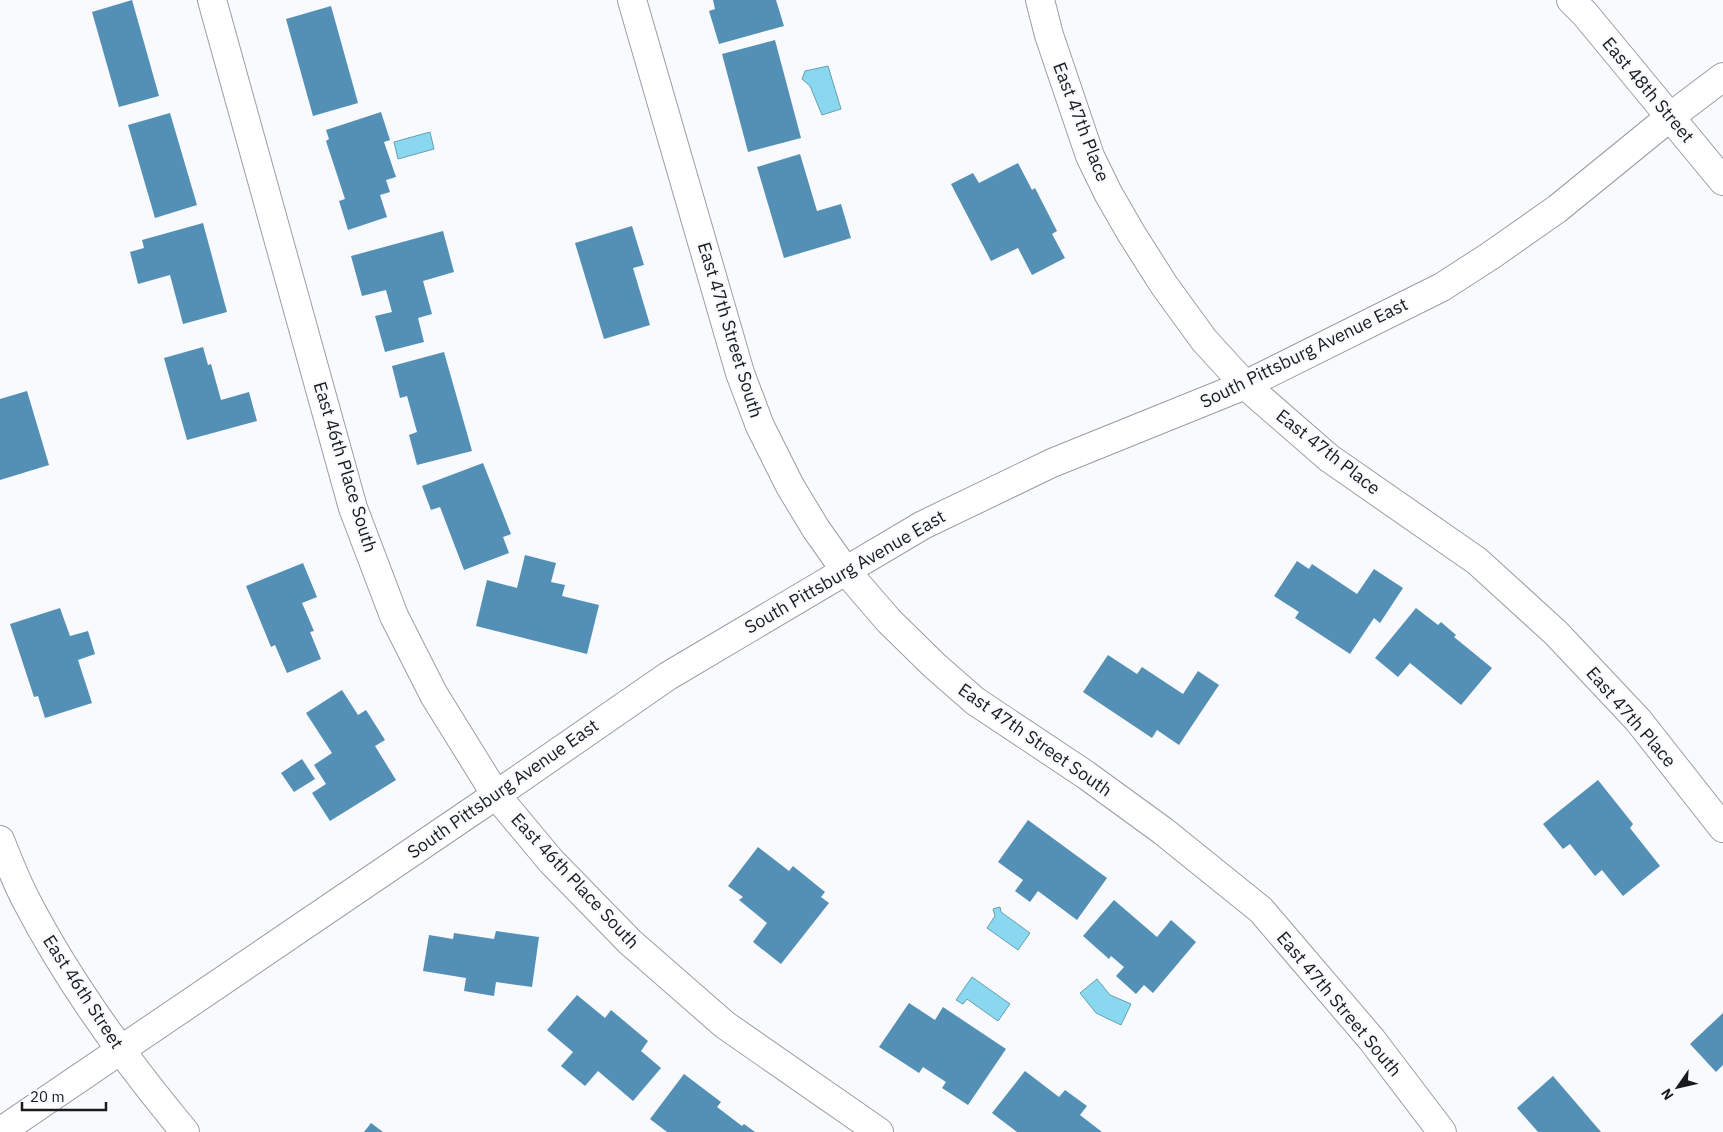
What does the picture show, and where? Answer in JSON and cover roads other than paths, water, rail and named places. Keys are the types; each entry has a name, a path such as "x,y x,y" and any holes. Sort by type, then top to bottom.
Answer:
{"street":[{"name":"East 46th Place South","path":"212,0 353,508 394,616 434,695 496,795 551,861 630,942 725,1025 879,1132"},
{"name":"East 47th Street South","path":"632,0 743,382 760,426 790,486 816,529 845,570 889,621 974,701 1086,775 1140,814 1261,910 1372,1040 1442,1132"},
{"name":"East 47th Place","path":"1040,0 1049,35 1090,156 1108,193 1164,285 1204,340 1244,385 1328,458 1477,562 1556,633 1638,720 1723,828"},
{"name":"East 48th Street","path":"1571,0 1585,14 1723,181"},
{"name":"South Pittsburg Avenue East","path":"0,1132 668,676 922,525 1052,463 1244,385 1442,287 1490,256 1557,208 1723,77"},
{"name":"East 46th Street","path":"0,840 25,899 64,967 121,1051 185,1132"}],"water":[{"path":"828,66 841,109 822,115 810,86 802,79 805,71"},
{"path":"430,132 434,149 398,159 394,142"},
{"path":"1000,907 1001,912 1030,933 1018,950 987,928 995,916 993,909"},
{"path":"972,977 1010,1004 998,1021 967,999 963,1004 956,1000"},
{"path":"1097,979 1110,995 1131,1004 1121,1025 1096,1013 1080,993"}]}
